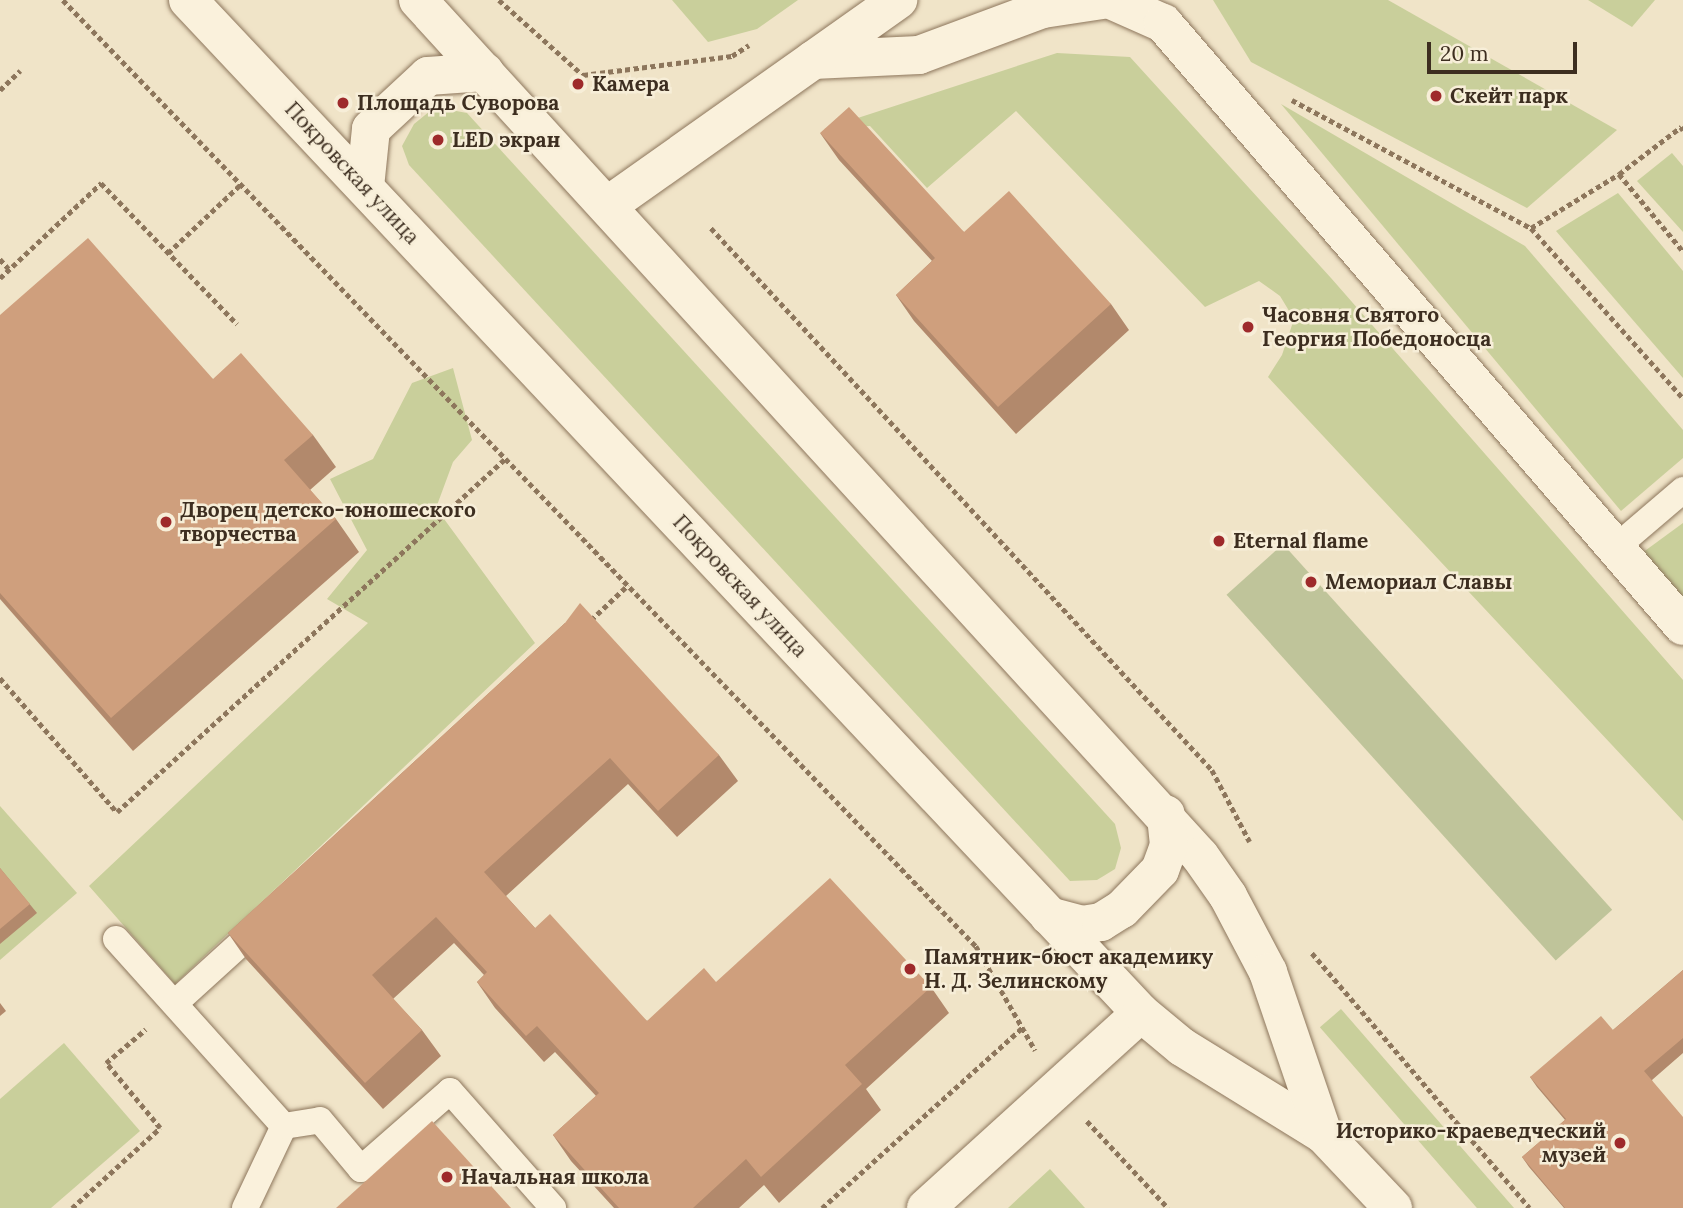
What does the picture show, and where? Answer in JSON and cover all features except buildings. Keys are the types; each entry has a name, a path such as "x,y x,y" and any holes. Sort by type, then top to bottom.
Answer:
{"main road":[{"name":"Покровская улица","path":"188,0 1142,1013 1182,1047 1324,1134 1393,1208"},
{"name":"Покровская улица","path":"418,0 1166,814 1228,896 1268,971 1324,1134"},
{"path":"607,206 898,0"},
{"path":"813,60 919,55 1043,9 1102,0"},
{"path":"1111,0 1163,23 1683,626"},
{"path":"365,187 371,129 428,76 485,72"},
{"path":"1049,916 1082,925 1101,922 1122,909 1160,870 1169,845 1166,814"},
{"path":"926,1208 1142,1013"}],"lane":[{"path":"1614,549 1683,489"},
{"path":"175,1003 277,910"},
{"path":"117,939 284,1126"},
{"path":"284,1126 320,1119 361,1169 450,1091 553,1208"},
{"path":"245,1208 284,1126"}],"path":[{"path":"63,0 976,946 1058,1089 1168,1208"},
{"path":"499,0 583,75 732,56 755,42"},
{"path":"0,90 20,71"},
{"path":"1281,94 1531,228 1683,398"},
{"path":"1531,228 1619,174 1681,127 1683,130"},
{"path":"1619,174 1683,251"},
{"path":"0,278 101,183 237,324"},
{"path":"168,253 241,184"},
{"path":"0,259 9,269"},
{"path":"0,678 117,812 506,458"},
{"path":"582,629 628,585"},
{"path":"72,1208 160,1128 106,1063 175,1003"},
{"path":"822,1208 1022,1028"}],"green space":[{"path":"672,0 798,0 757,29 708,42"},
{"name":"Скейт парк","path":"1213,0 1388,0 1617,130 1527,208 1251,62"},
{"path":"1588,0 1655,0 1632,27"},
{"path":"1057,53 1130,57 1331,278 1683,680 1683,821 1268,377 1282,355 1294,319 1280,296 1259,281 1205,307 1016,111 927,188 870,126 824,129"},
{"path":"1281,104 1525,246 1683,430 1683,458 1621,511"},
{"path":"435,107 467,113 1115,824 1121,848 1115,869 1097,880 1070,881 409,165 402,146 414,124"},
{"path":"1672,153 1683,166 1683,232 1637,181"},
{"path":"1618,193 1683,271 1683,378 1556,231"},
{"path":"453,368 472,440 453,462 436,508 535,643 175,984 89,886 368,623 327,599 367,550 330,479 373,459 412,383"},
{"path":"1683,523 1683,598 1642,553"},
{"path":"1283,544 1612,910 1556,960 1227,595"},
{"path":"0,806 77,893 0,960"},
{"path":"1341,1009 1514,1208 1477,1208 1320,1027"},
{"path":"64,1043 140,1131 51,1208 0,1208 0,1099"},
{"path":"1050,1169 1085,1208 1008,1208"}],"place":[{"name":"Камера","path":"578,84"},
{"name":"Скейт парк","path":"1436,96"},
{"name":"Площадь Суворова","path":"343,103"},
{"name":"LED экран","path":"438,140"},
{"name":"Часовня Святого Георгия Победоносца","path":"1248,327"},
{"name":"Дворец детско-юношеского творчества","path":"166,522"},
{"name":"Eternal flame","path":"1219,541"},
{"name":"Мемориал Славы","path":"1311,582"},
{"name":"Памятник-бюст академику Н. Д. Зелинскому","path":"910,969"},
{"name":"Историко-краеведческий музей","path":"1620,1143"},
{"name":"Начальная школа","path":"447,1177"}]}
